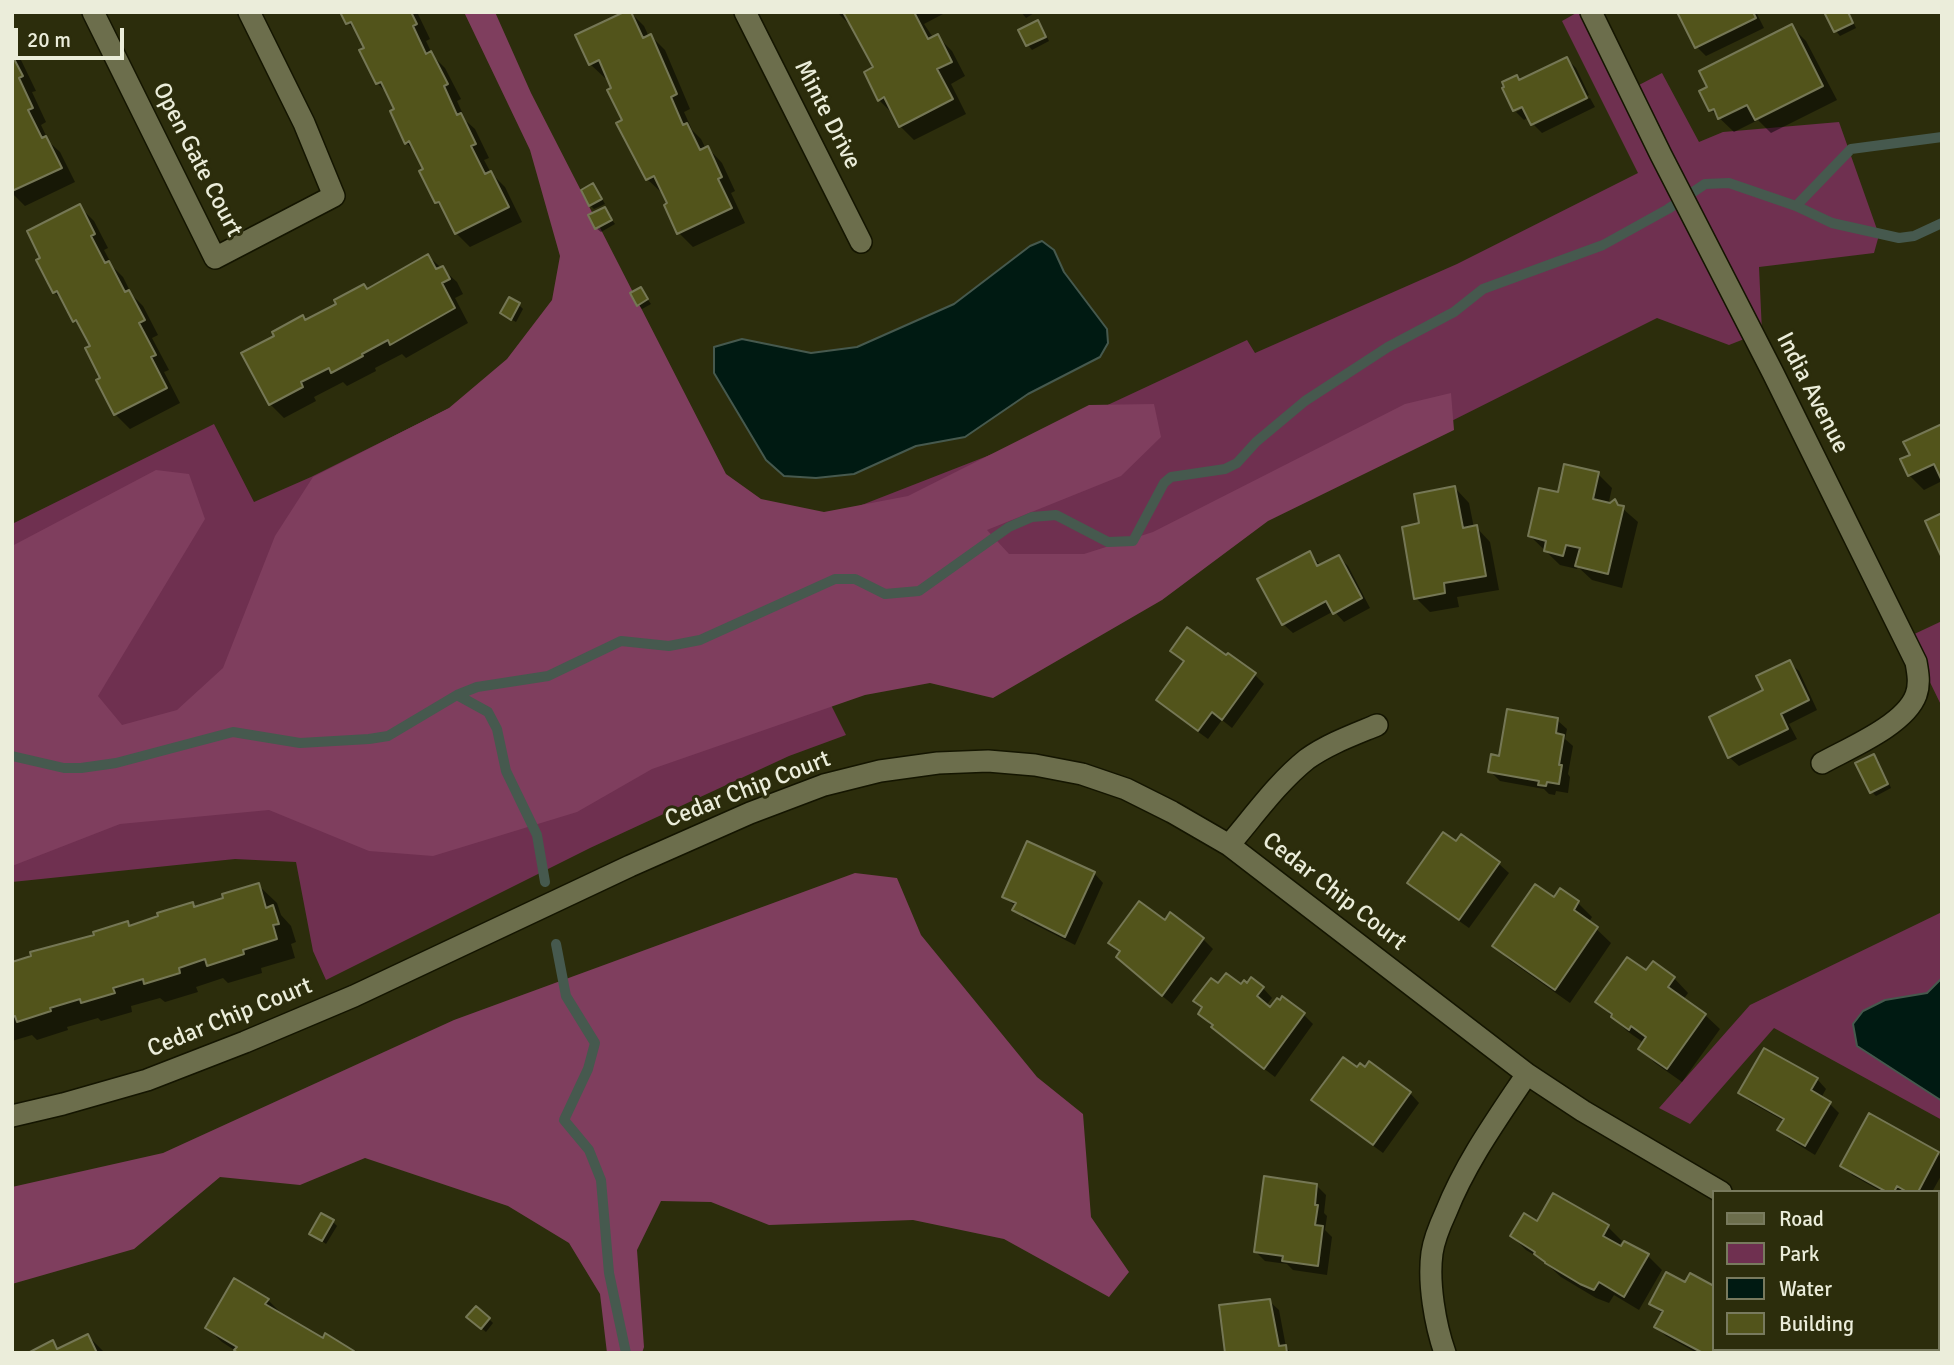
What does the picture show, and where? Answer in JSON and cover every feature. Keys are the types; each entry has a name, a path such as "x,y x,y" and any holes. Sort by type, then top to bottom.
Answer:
{"street":[{"name":"Open Gate Court","path":"93,12 215,258 334,196 303,123 249,12"},
{"name":"Minte Drive","path":"745,12 861,242"},
{"name":"India Avenue","path":"1591,12 1916,662 1919,682 1908,709 1893,724 1822,763"},
{"path":"1229,845 1279,785 1308,759 1339,741 1377,725"},
{"name":"Cedar Chip Court","path":"12,1116 147,1080 245,1042 354,996 630,866 750,813 824,785 880,771 938,762 988,761 1035,765 1082,774 1126,789 1229,845 1527,1074 1583,1111 1718,1190"},
{"path":"1445,1353 1438,1333 1434,1306 1432,1253 1452,1195 1477,1149 1527,1074"}],"green space":[{"path":"1578,12 1603,12 1639,85 1662,73 1699,142 1723,132 1839,122 1879,235 1874,253 1759,267 1762,332 1729,345 1657,318 1232,531 826,695 846,735 789,756 590,848 326,980 313,951 296,862 235,859 12,882 12,524 214,424 254,502 311,477 512,377 754,547 1054,430 1247,340 1255,353 1457,264 1638,173 1562,21"},
{"path":"1942,621 1942,707 1908,637"},
{"path":"1942,912 1942,1120 1774,1028 1690,1124 1659,1108 1750,1005"}],"shaded area":[{"path":"464,12 495,12 531,93 726,474 761,499 824,512 908,496 1089,405 1154,404 1161,437 1121,476 987,530 1009,554 1084,554 1153,532 1405,404 1451,393 1454,430 1268,521 1162,600 993,698 930,683 865,695 652,769 577,812 433,856 369,851 269,810 120,824 12,866 12,546 156,470 189,474 205,519 98,696 122,725 177,710 223,668 275,536 313,477 449,408 507,359 552,300 560,256 530,150"},
{"path":"855,873 897,878 921,935 1037,1077 1083,1114 1091,1217 1129,1272 1109,1297 1004,1239 913,1220 769,1225 711,1202 661,1201 637,1250 644,1347 642,1353 607,1353 600,1294 569,1243 508,1206 365,1158 300,1185 220,1177 134,1249 12,1284 12,1187 163,1153 454,1020"}],"water":[{"path":"1042,241 1054,250 1064,272 1107,329 1108,343 1100,357 1028,394 965,437 916,446 854,474 816,478 784,476 766,460 714,373 714,347 742,339 811,353 857,347 954,304 1030,246"},
{"path":"1942,978 1942,1101 1857,1046 1853,1024 1863,1011 1885,1000 1927,993"}],"building":[{"path":"340,12 411,12 417,24 413,26 426,54 431,51 448,84 444,86 457,115 461,113 476,144 471,146 485,174 491,171 509,207 455,234 419,171 423,169 409,141 405,144 390,111 394,109 381,82 376,84 359,50 364,48 351,22 346,24"},
{"path":"624,12 631,12 643,38 651,34 677,94 671,97 683,125 687,123 700,150 708,146 722,177 718,179 732,208 677,234 664,205 667,203 654,176 646,180 616,123 622,120 607,90 611,88 599,60 589,65 575,35"},
{"path":"843,12 914,12 928,39 938,34 952,62 937,69 953,99 899,127 884,97 878,101 864,72 873,67"},
{"path":"1677,12 1753,12 1756,18 1695,48"},
{"path":"1824,12 1848,12 1853,23 1834,32"},
{"path":"1038,20 1046,37 1026,46 1018,30"},
{"path":"1792,24 1823,86 1755,120 1747,105 1718,119 1714,109 1709,111 1699,91 1707,87 1699,71"},
{"path":"12,55 23,76 19,78 33,108 28,110 42,138 46,136 62,168 12,191"},
{"path":"1567,57 1587,98 1531,125 1522,107 1513,111 1502,88 1502,82 1517,75 1519,80"},
{"path":"593,183 602,199 589,206 581,190"},
{"path":"80,204 95,234 91,236 105,263 109,261 125,292 129,290 145,320 139,323 156,355 151,357 167,388 114,415 96,380 100,378 85,348 90,346 76,320 73,322 57,291 53,293 36,260 40,258 27,231"},
{"path":"605,207 612,220 595,229 588,215"},
{"path":"428,254 436,269 443,266 450,279 442,283 455,308 390,345 388,340 331,373 329,368 301,382 303,387 269,405 241,353 274,336 272,332 303,315 305,320 336,304 334,300 364,284 367,289"},
{"path":"641,287 648,299 637,306 630,293"},
{"path":"509,297 520,303 511,320 500,313"},
{"path":"1942,424 1942,481 1934,464 1908,476 1900,459 1910,455 1903,442"},
{"path":"1564,464 1599,472 1593,499 1610,503 1615,499 1618,505 1624,506 1608,574 1575,566 1580,548 1566,545 1563,556 1544,551 1546,541 1528,536 1539,488 1558,492"},
{"path":"1455,486 1463,528 1477,525 1486,576 1444,583 1445,593 1414,599 1402,527 1419,523 1414,494"},
{"path":"1942,513 1942,558 1925,521"},
{"path":"1310,551 1317,566 1339,555 1362,598 1333,614 1326,601 1282,625 1257,579"},
{"path":"1187,627 1256,673 1222,720 1212,712 1198,731 1156,700 1184,661 1170,651"},
{"path":"1790,660 1809,700 1781,714 1788,729 1728,758 1709,717 1763,690 1756,676"},
{"path":"1507,709 1558,718 1556,733 1564,735 1559,784 1547,782 1546,786 1538,785 1539,781 1488,772 1491,754 1499,756"},
{"path":"1874,754 1888,784 1870,793 1855,763"},
{"path":"1443,832 1456,841 1461,834 1500,862 1459,920 1407,883"},
{"path":"1027,841 1095,872 1065,937 1012,910 1016,903 1002,897"},
{"path":"259,883 266,908 273,905 279,924 273,925 277,939 243,950 244,954 207,966 205,959 179,968 180,973 144,984 143,979 113,988 115,993 81,1003 80,999 17,1022 15,1016 12,1017 12,962 31,956 30,952 94,935 93,932 128,921 129,926 158,916 157,913 193,902 194,907 223,898 222,894"},
{"path":"1535,884 1554,897 1560,888 1579,901 1574,910 1598,927 1555,990 1492,946"},
{"path":"1139,901 1165,920 1170,912 1204,938 1162,996 1116,957 1120,951 1108,943"},
{"path":"1627,957 1646,970 1653,961 1675,977 1668,987 1706,1014 1667,1069 1638,1049 1646,1037 1631,1026 1629,1030 1595,1002"},
{"path":"1226,973 1241,984 1244,980 1247,983 1251,977 1264,987 1257,996 1270,1007 1282,996 1305,1013 1264,1069 1198,1014 1202,1007 1193,1001 1211,978 1218,983"},
{"path":"1764,1048 1818,1078 1811,1090 1831,1102 1805,1146 1777,1130 1784,1119 1738,1093"},
{"path":"1343,1057 1357,1067 1360,1063 1365,1067 1369,1061 1411,1092 1373,1145 1311,1100"},
{"path":"1869,1113 1939,1152 1919,1190 1904,1190 1897,1186 1895,1190 1883,1190 1840,1166"},
{"path":"1264,1176 1317,1184 1315,1225 1323,1226 1318,1266 1282,1261 1283,1256 1254,1252"},
{"path":"1553,1193 1609,1225 1603,1236 1621,1246 1624,1241 1649,1254 1624,1297 1599,1282 1594,1290 1580,1284 1545,1263 1535,1252 1510,1236 1524,1213 1537,1221"},
{"path":"321,1213 334,1220 322,1241 309,1234"},
{"path":"1666,1272 1685,1282 1690,1273 1713,1285 1713,1351 1728,1351 1727,1353 1703,1353 1654,1327 1663,1311 1649,1304"},
{"path":"234,1278 269,1299 265,1304 323,1338 325,1333 354,1351 353,1353 238,1353 234,1350 237,1347 205,1328"},
{"path":"1270,1299 1279,1346 1286,1345 1287,1353 1225,1353 1219,1305"},
{"path":"476,1306 490,1318 481,1329 466,1317"},
{"path":"88,1334 97,1353 28,1353 53,1340 57,1349"},
{"path":"1808,1351 1811,1353 1782,1353"}],"waterway":[{"path":"1796,206 1851,149 1942,137"},
{"path":"12,756 64,768 81,768 116,763 233,732 300,743 388,736 457,695 477,687 548,676 621,641 669,646 700,640 835,579 855,579 885,594 919,591 1009,527 1032,517 1056,515 1108,542 1133,541 1164,483 1171,477 1225,469 1237,463 1256,442 1305,401 1388,347 1454,312 1483,289 1603,245 1668,209 1705,184 1729,183 1796,206 1832,223 1899,238 1914,236 1942,223"},
{"path":"457,695 488,712 497,729 506,771 537,835 545,882"},
{"path":"556,944 566,996 595,1043 588,1069 564,1120 589,1150 601,1180 609,1273 626,1353"}]}
